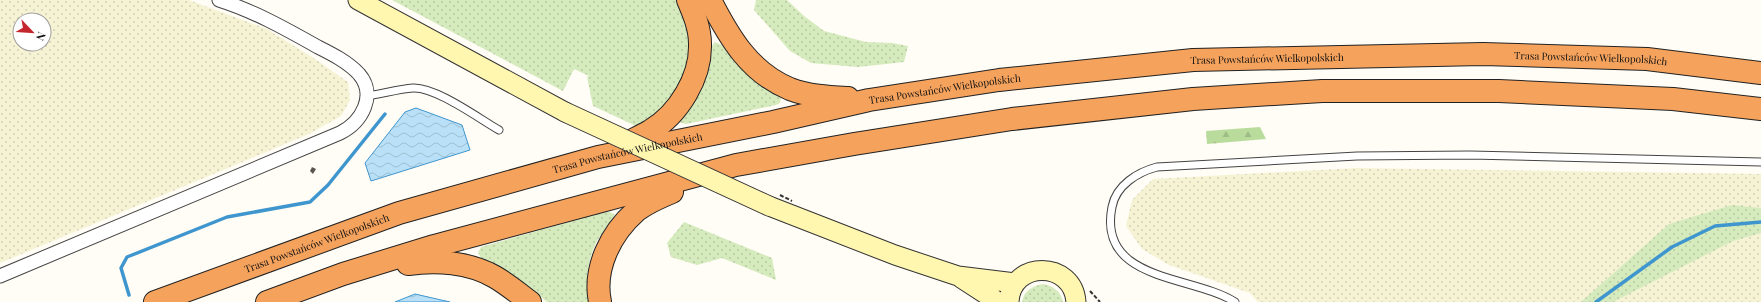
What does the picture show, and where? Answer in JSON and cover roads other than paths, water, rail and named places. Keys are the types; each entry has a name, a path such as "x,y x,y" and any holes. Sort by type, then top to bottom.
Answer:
{"highway":[{"path":"598,157 652,131 669,116 681,101 693,81 700,45 697,23 688,0"},
{"path":"710,0 727,32 741,53 761,72 790,89 818,96 869,100"},
{"name":"Trasa Powstańców Wielkopolskich","path":"156,302 399,213 598,157 773,122 869,100 999,80 1193,60 1483,54 1647,59 1761,73"},
{"path":"267,302 343,274 434,246 736,165 854,144 1012,119 1193,99 1322,91 1507,92 1673,99 1761,109"},
{"path":"600,302 600,269 608,248 620,228 637,210 658,198 736,165"},
{"path":"343,274 418,262 444,262 472,268 494,276 530,302"}],"main road":[{"path":"358,0 565,112 769,206 888,252 958,276 1015,284"},
{"path":"1009,302 1011,291 1015,284 1023,276 1033,271 1044,270 1054,272 1064,278 1080,297"},
{"path":"958,276 998,302"}],"street":[{"path":"0,276 340,133 358,120 366,105 367,96 366,88 358,74 339,58 248,10 219,0"}],"lane":[{"path":"367,96 414,88 427,90 447,99 499,130"},
{"path":"1235,302 1222,294 1149,272 1136,266 1125,257 1117,246 1111,233 1110,217 1112,204 1126,183 1145,170 1157,166 1357,156 1470,155 1761,162"}],"water":[{"path":"416,108 462,125 470,150 371,181 365,163 405,112"},
{"path":"415,294 450,302 395,302"}],"waterway":[{"path":"129,295 121,268 127,257 227,217 310,202 328,185 385,114"},
{"path":"1596,302 1672,247 1715,226 1761,222"}]}
